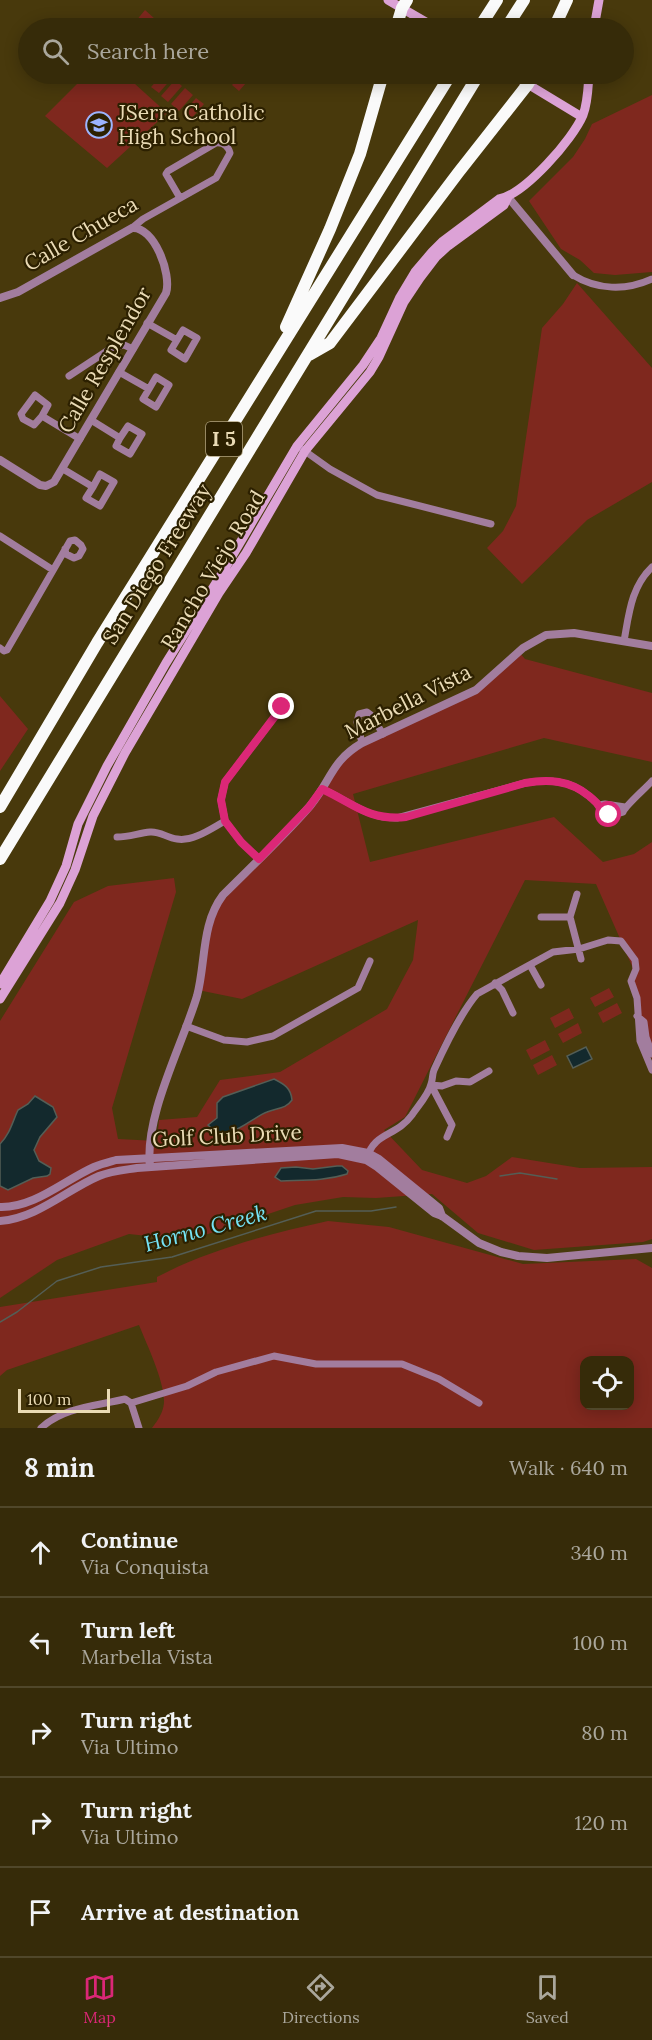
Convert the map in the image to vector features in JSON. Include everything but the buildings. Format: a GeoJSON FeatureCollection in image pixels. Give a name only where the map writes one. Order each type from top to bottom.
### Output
{"type":"FeatureCollection","features":[{"type":"Feature","properties":{"kind":"highway"},"geometry":{"type":"LineString","coordinates":[[485,18],[496,0]]}},
{"type":"Feature","properties":{"kind":"highway"},"geometry":{"type":"LineString","coordinates":[[512,18],[524,0]]}},
{"type":"Feature","properties":{"kind":"highway"},"geometry":{"type":"LineString","coordinates":[[559,18],[567,0]]}},
{"type":"Feature","properties":{"kind":"highway"},"geometry":{"type":"LineString","coordinates":[[266,370],[330,229],[360,154],[380,84]]}},
{"type":"Feature","properties":{"kind":"highway","name":"San Diego Freeway"},"geometry":{"type":"LineString","coordinates":[[0,807],[97,643],[445,84]]}},
{"type":"Feature","properties":{"kind":"highway","name":"San Diego Freeway"},"geometry":{"type":"LineString","coordinates":[[0,859],[472,84]]}},
{"type":"Feature","properties":{"kind":"highway"},"geometry":{"type":"LineString","coordinates":[[308,355],[330,343],[527,84]]}},
{"type":"Feature","properties":{"kind":"main road"},"geometry":{"type":"LineString","coordinates":[[388,0],[404,4],[423,18]]}},
{"type":"Feature","properties":{"kind":"main road"},"geometry":{"type":"LineString","coordinates":[[595,18],[598,0]]}},
{"type":"Feature","properties":{"kind":"main road"},"geometry":{"type":"LineString","coordinates":[[538,84],[582,117]]}},
{"type":"Feature","properties":{"kind":"main road","name":"Rancho Viejo Road"},"geometry":{"type":"LineString","coordinates":[[0,984],[50,901],[66,866],[78,824],[107,766],[166,663],[301,448],[359,386],[404,302],[436,257],[504,205],[508,197],[525,186],[566,143],[582,117],[586,106],[588,84]]}},
{"type":"Feature","properties":{"kind":"main road","name":"Rancho Viejo Road"},"geometry":{"type":"LineString","coordinates":[[0,999],[60,903],[75,870],[93,816],[125,753],[246,553],[301,448]]}},
{"type":"Feature","properties":{"kind":"street","name":"Calle Chueca"},"geometry":{"type":"LineString","coordinates":[[0,298],[18,292],[216,178],[230,153],[226,145],[221,142],[216,143],[168,171],[166,174],[180,198]]}},
{"type":"Feature","properties":{"kind":"street"},"geometry":{"type":"LineString","coordinates":[[508,197],[573,275],[585,282],[609,287],[634,285],[652,279]]}},
{"type":"Feature","properties":{"kind":"street","name":"Calle Resplendor"},"geometry":{"type":"LineString","coordinates":[[0,460],[40,485],[51,485],[63,469],[166,293],[168,275],[148,234],[144,230],[132,228]]}},
{"type":"Feature","properties":{"kind":"street"},"geometry":{"type":"LineString","coordinates":[[147,323],[177,340]]}},
{"type":"Feature","properties":{"kind":"street"},"geometry":{"type":"LineString","coordinates":[[183,330],[197,338],[185,359],[171,351],[177,340],[183,330]]}},
{"type":"Feature","properties":{"kind":"street"},"geometry":{"type":"LineString","coordinates":[[69,376],[113,347],[124,345],[133,349]]}},
{"type":"Feature","properties":{"kind":"street"},"geometry":{"type":"LineString","coordinates":[[119,372],[149,389]]}},
{"type":"Feature","properties":{"kind":"street"},"geometry":{"type":"LineString","coordinates":[[156,377],[169,385],[156,407],[143,399],[149,389],[156,377]]}},
{"type":"Feature","properties":{"kind":"street"},"geometry":{"type":"LineString","coordinates":[[37,395],[47,402],[48,407],[42,416],[34,425],[23,419],[21,414],[37,395]]}},
{"type":"Feature","properties":{"kind":"street"},"geometry":{"type":"LineString","coordinates":[[42,416],[80,440]]}},
{"type":"Feature","properties":{"kind":"street"},"geometry":{"type":"LineString","coordinates":[[91,420],[120,438]]}},
{"type":"Feature","properties":{"kind":"street"},"geometry":{"type":"LineString","coordinates":[[301,448],[330,469],[377,495],[491,524]]}},
{"type":"Feature","properties":{"kind":"street"},"geometry":{"type":"LineString","coordinates":[[63,469],[93,487]]}},
{"type":"Feature","properties":{"kind":"street"},"geometry":{"type":"LineString","coordinates":[[100,474],[114,482],[100,506],[86,498],[93,487],[100,474]]}},
{"type":"Feature","properties":{"kind":"street"},"geometry":{"type":"LineString","coordinates":[[0,536],[53,570]]}},
{"type":"Feature","properties":{"kind":"street"},"geometry":{"type":"LineString","coordinates":[[2,650],[7,650],[65,549]]}},
{"type":"Feature","properties":{"kind":"street"},"geometry":{"type":"LineString","coordinates":[[624,641],[635,591],[652,567]]}},
{"type":"Feature","properties":{"kind":"street","name":"Marbella Vista"},"geometry":{"type":"LineString","coordinates":[[150,1163],[153,1125],[198,990],[208,928],[213,912],[223,895],[309,807],[338,761],[362,743],[476,690],[523,648],[542,637],[567,632],[652,646]]}},
{"type":"Feature","properties":{"kind":"street"},"geometry":{"type":"LineString","coordinates":[[259,859],[241,842],[225,821],[221,800],[225,782],[282,707]]}},
{"type":"Feature","properties":{"kind":"street"},"geometry":{"type":"LineString","coordinates":[[362,743],[357,722],[359,714],[367,712],[371,715],[383,734]]}},
{"type":"Feature","properties":{"kind":"street"},"geometry":{"type":"LineString","coordinates":[[322,789],[366,813],[390,818],[406,817],[539,780],[570,784],[586,793],[599,805],[625,807],[637,798],[652,781]]}},
{"type":"Feature","properties":{"kind":"street"},"geometry":{"type":"LineString","coordinates":[[117,837],[151,832],[164,833],[173,839],[181,840],[193,837],[225,821]]}},
{"type":"Feature","properties":{"kind":"street"},"geometry":{"type":"LineString","coordinates":[[577,894],[570,916],[581,959]]}},
{"type":"Feature","properties":{"kind":"street"},"geometry":{"type":"LineString","coordinates":[[541,917],[570,916]]}},
{"type":"Feature","properties":{"kind":"street"},"geometry":{"type":"LineString","coordinates":[[367,1157],[374,1142],[397,1131],[405,1124],[431,1085],[433,1074],[470,1002],[480,991],[553,952],[579,949],[608,940],[621,941],[635,960],[636,969],[632,981],[637,998],[640,1041],[652,1070]]}},
{"type":"Feature","properties":{"kind":"street"},"geometry":{"type":"LineString","coordinates":[[186,1026],[224,1040],[248,1042],[273,1036],[358,988],[370,961]]}},
{"type":"Feature","properties":{"kind":"street"},"geometry":{"type":"LineString","coordinates":[[530,965],[541,985]]}},
{"type":"Feature","properties":{"kind":"street"},"geometry":{"type":"LineString","coordinates":[[495,983],[502,990],[513,1013]]}},
{"type":"Feature","properties":{"kind":"street"},"geometry":{"type":"LineString","coordinates":[[637,1016],[644,1022],[652,1054]]}},
{"type":"Feature","properties":{"kind":"street"},"geometry":{"type":"LineString","coordinates":[[431,1085],[442,1086],[456,1081],[470,1082],[489,1071]]}},
{"type":"Feature","properties":{"kind":"street"},"geometry":{"type":"LineString","coordinates":[[431,1085],[452,1125],[447,1137]]}},
{"type":"Feature","properties":{"kind":"street","name":"Golf Club Drive"},"geometry":{"type":"LineString","coordinates":[[0,1207],[16,1207],[96,1166],[116,1160],[150,1163],[338,1154],[367,1157],[434,1214],[442,1216],[479,1243],[518,1256],[547,1258],[652,1248]]}},
{"type":"Feature","properties":{"kind":"street","name":"Golf Club Drive"},"geometry":{"type":"LineString","coordinates":[[0,1221],[19,1218],[38,1210],[97,1177],[150,1163]]}},
{"type":"Feature","properties":{"kind":"street"},"geometry":{"type":"LineString","coordinates":[[132,1403],[176,1390],[216,1372],[274,1356],[316,1364],[402,1364],[439,1379],[479,1403]]}},
{"type":"Feature","properties":{"kind":"street"},"geometry":{"type":"LineString","coordinates":[[41,1428],[50,1419],[75,1409],[125,1399],[132,1403],[139,1428]]}},
{"type":"Feature","properties":{"kind":"shaded area"},"geometry":{"type":"Polygon","coordinates":[[[145,10],[154,18],[138,18],[145,10]]]}},
{"type":"Feature","properties":{"kind":"shaded area"},"geometry":{"type":"Polygon","coordinates":[[[77,84],[135,84],[167,113],[107,168],[45,116],[77,84]]]}},
{"type":"Feature","properties":{"kind":"shaded area"},"geometry":{"type":"Polygon","coordinates":[[[154,84],[167,84],[159,93],[151,87],[154,84]]]}},
{"type":"Feature","properties":{"kind":"shaded area"},"geometry":{"type":"Polygon","coordinates":[[[172,84],[182,86],[168,102],[161,96],[172,84]]]}},
{"type":"Feature","properties":{"kind":"shaded area"},"geometry":{"type":"Polygon","coordinates":[[[233,84],[245,84],[239,91],[233,84]]]}},
{"type":"Feature","properties":{"kind":"shaded area"},"geometry":{"type":"Polygon","coordinates":[[[185,88],[193,95],[179,111],[171,104],[185,88]]]}},
{"type":"Feature","properties":{"kind":"shaded area"},"geometry":{"type":"Polygon","coordinates":[[[652,95],[652,272],[615,275],[594,273],[580,260],[561,249],[529,201],[573,157],[592,124],[652,95]]]}},
{"type":"Feature","properties":{"kind":"shaded area"},"geometry":{"type":"Polygon","coordinates":[[[196,98],[204,104],[190,120],[182,114],[196,98]]]}},
{"type":"Feature","properties":{"kind":"shaded area"},"geometry":{"type":"Polygon","coordinates":[[[577,283],[652,368],[652,482],[587,520],[522,584],[487,548],[503,531],[516,506],[542,328],[563,304],[577,283]]]}},
{"type":"Feature","properties":{"kind":"shaded area"},"geometry":{"type":"Polygon","coordinates":[[[519,652],[525,659],[652,693],[652,762],[544,738],[353,794],[370,862],[554,817],[603,862],[634,854],[652,842],[652,1059],[644,1043],[632,966],[596,884],[525,880],[405,1117],[384,1130],[422,1170],[467,1183],[486,1176],[512,1157],[580,1168],[652,1167],[652,1239],[643,1242],[534,1250],[478,1233],[432,1194],[376,1198],[343,1197],[295,1205],[208,1234],[175,1239],[129,1234],[57,1260],[0,1298],[0,1021],[74,902],[108,886],[174,878],[176,892],[112,1108],[118,1139],[157,1141],[159,1120],[197,1117],[220,1080],[280,1072],[387,1009],[413,960],[418,920],[242,999],[198,990],[213,912],[309,807],[343,756],[476,690],[519,652]]]}},
{"type":"Feature","properties":{"kind":"shaded area"},"geometry":{"type":"Polygon","coordinates":[[[0,696],[28,729],[0,771],[0,696]]]}},
{"type":"Feature","properties":{"kind":"shaded area"},"geometry":{"type":"Polygon","coordinates":[[[609,988],[614,997],[595,1007],[590,998],[609,988]]]}},
{"type":"Feature","properties":{"kind":"shaded area"},"geometry":{"type":"Polygon","coordinates":[[[617,1003],[622,1013],[603,1023],[598,1013],[617,1003]]]}},
{"type":"Feature","properties":{"kind":"shaded area"},"geometry":{"type":"Polygon","coordinates":[[[569,1008],[574,1018],[555,1028],[550,1018],[569,1008]]]}},
{"type":"Feature","properties":{"kind":"shaded area"},"geometry":{"type":"Polygon","coordinates":[[[578,1023],[582,1033],[563,1043],[558,1034],[578,1023]]]}},
{"type":"Feature","properties":{"kind":"shaded area"},"geometry":{"type":"Polygon","coordinates":[[[545,1040],[550,1050],[531,1060],[526,1050],[545,1040]]]}},
{"type":"Feature","properties":{"kind":"shaded area"},"geometry":{"type":"Polygon","coordinates":[[[552,1055],[557,1065],[538,1075],[533,1065],[552,1055]]]}},
{"type":"Feature","properties":{"kind":"shaded area"},"geometry":{"type":"Polygon","coordinates":[[[328,1221],[389,1227],[523,1264],[636,1259],[652,1268],[652,1428],[152,1428],[163,1410],[164,1394],[139,1325],[7,1370],[0,1376],[0,1307],[157,1282],[157,1277],[198,1258],[262,1237],[328,1221]]]}},
{"type":"Feature","properties":{"kind":"water"},"geometry":{"type":"Polygon","coordinates":[[[586,1047],[592,1059],[573,1068],[567,1056],[586,1047]]]}},
{"type":"Feature","properties":{"kind":"water"},"geometry":{"type":"Polygon","coordinates":[[[274,1079],[289,1089],[292,1100],[287,1105],[260,1115],[231,1132],[215,1131],[208,1125],[217,1118],[217,1103],[223,1097],[274,1079]]]}},
{"type":"Feature","properties":{"kind":"water"},"geometry":{"type":"Polygon","coordinates":[[[35,1096],[53,1107],[57,1117],[40,1137],[34,1150],[39,1161],[51,1168],[50,1174],[33,1178],[8,1190],[0,1186],[0,1144],[9,1132],[18,1110],[35,1096]]]}},
{"type":"Feature","properties":{"kind":"water"},"geometry":{"type":"Polygon","coordinates":[[[342,1166],[348,1171],[347,1174],[306,1180],[281,1181],[275,1177],[281,1168],[313,1169],[342,1166]]]}},
{"type":"Feature","properties":{"kind":"waterway","name":"Horno Creek"},"geometry":{"type":"LineString","coordinates":[[500,1176],[520,1173],[557,1179]]}},
{"type":"Feature","properties":{"kind":"waterway","name":"Horno Creek"},"geometry":{"type":"LineString","coordinates":[[0,1322],[17,1312],[57,1281],[101,1267],[172,1257],[316,1211],[371,1211],[396,1207]]}},
{"type":"Feature","properties":{"kind":"place","name":"JSerra Catholic High School"},"geometry":{"type":"Point","coordinates":[99,125]}},
{"type":"Feature","properties":{"kind":"route"},"geometry":{"type":"LineString","coordinates":[[282,707],[225,782],[221,800],[225,821],[241,842],[259,859],[309,807],[322,789],[366,813],[390,818],[406,817],[525,783],[539,780],[553,781],[570,784],[586,793],[599,805],[601,811],[609,815]]}}]}
